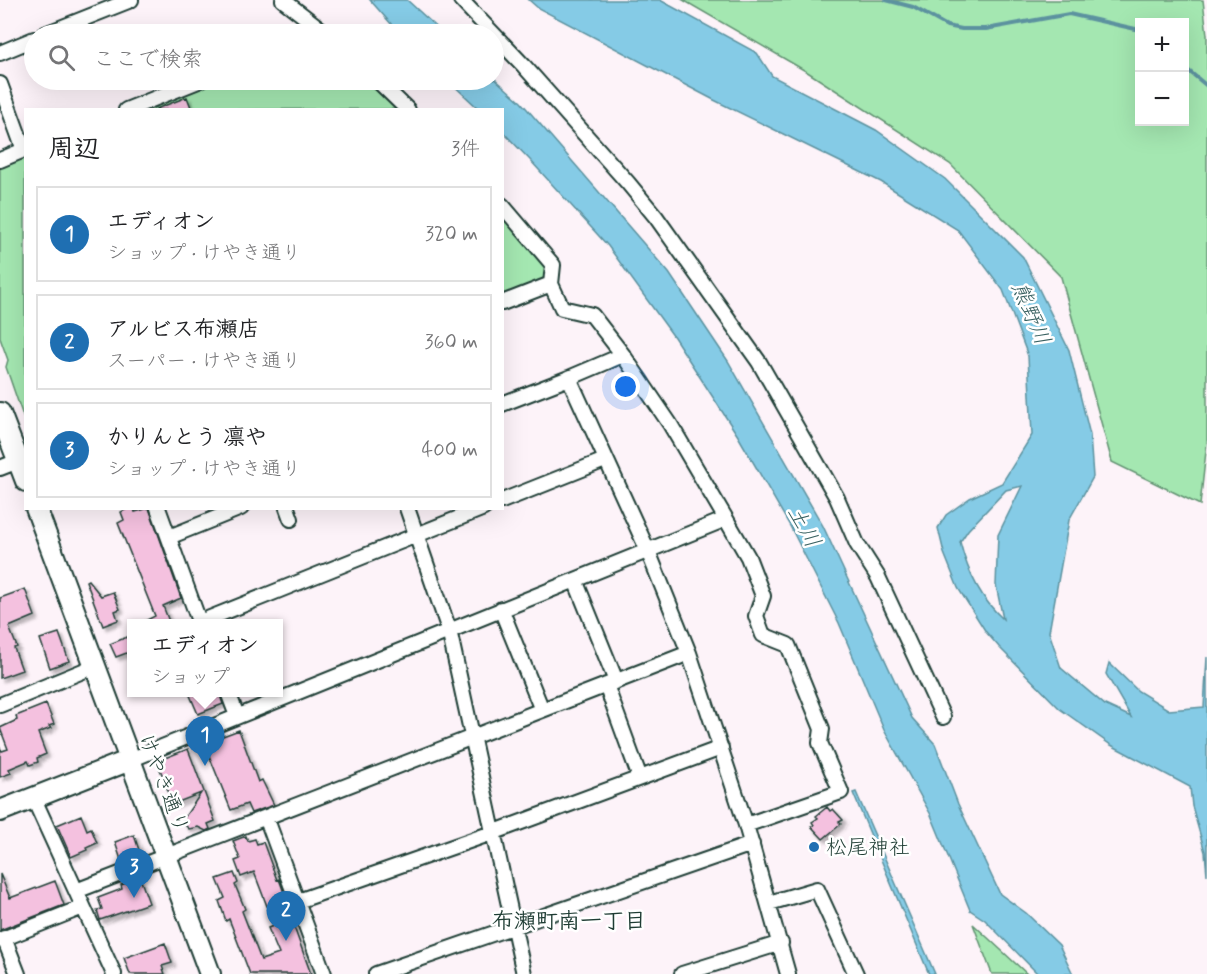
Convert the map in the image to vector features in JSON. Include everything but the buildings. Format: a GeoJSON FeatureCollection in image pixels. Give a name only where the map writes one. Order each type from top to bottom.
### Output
{"type":"FeatureCollection","features":[{"type":"Feature","properties":{"kind":"street"},"geometry":{"type":"LineString","coordinates":[[70,24],[131,0]]}},
{"type":"Feature","properties":{"kind":"street"},"geometry":{"type":"LineString","coordinates":[[283,0],[311,24]]}},
{"type":"Feature","properties":{"kind":"street"},"geometry":{"type":"LineString","coordinates":[[461,0],[485,24]]}},
{"type":"Feature","properties":{"kind":"street"},"geometry":{"type":"LineString","coordinates":[[0,52],[24,43]]}},
{"type":"Feature","properties":{"kind":"street"},"geometry":{"type":"LineString","coordinates":[[504,43],[628,183],[663,226],[759,362],[837,498],[857,544],[878,578],[943,717]]}},
{"type":"Feature","properties":{"kind":"street"},"geometry":{"type":"LineString","coordinates":[[0,84],[24,147]]}},
{"type":"Feature","properties":{"kind":"street"},"geometry":{"type":"LineString","coordinates":[[131,108],[176,90]]}},
{"type":"Feature","properties":{"kind":"street"},"geometry":{"type":"LineString","coordinates":[[384,90],[406,108]]}},
{"type":"Feature","properties":{"kind":"street"},"geometry":{"type":"LineString","coordinates":[[0,160],[24,150]]}},
{"type":"Feature","properties":{"kind":"street"},"geometry":{"type":"LineString","coordinates":[[504,207],[553,266],[551,284],[562,308],[592,315],[623,355],[670,424],[748,557],[763,596],[756,616],[763,635],[788,645],[822,729],[820,743],[841,792],[746,825]]}},
{"type":"Feature","properties":{"kind":"street"},"geometry":{"type":"LineString","coordinates":[[504,302],[551,284]]}},
{"type":"Feature","properties":{"kind":"street"},"geometry":{"type":"LineString","coordinates":[[504,403],[623,355]]}},
{"type":"Feature","properties":{"kind":"street"},"geometry":{"type":"LineString","coordinates":[[568,378],[648,551],[689,653],[752,844],[788,974]]}},
{"type":"Feature","properties":{"kind":"street"},"geometry":{"type":"LineString","coordinates":[[0,413],[9,464],[24,479]]}},
{"type":"Feature","properties":{"kind":"street"},"geometry":{"type":"LineString","coordinates":[[504,500],[605,460]]}},
{"type":"Feature","properties":{"kind":"street","name":"けやき通り"},"geometry":{"type":"LineString","coordinates":[[37,510],[210,974]]}},
{"type":"Feature","properties":{"kind":"street"},"geometry":{"type":"LineString","coordinates":[[159,510],[199,619]]}},
{"type":"Feature","properties":{"kind":"street"},"geometry":{"type":"LineString","coordinates":[[203,510],[207,522]]}},
{"type":"Feature","properties":{"kind":"street"},"geometry":{"type":"LineString","coordinates":[[169,537],[236,510]]}},
{"type":"Feature","properties":{"kind":"street"},"geometry":{"type":"LineString","coordinates":[[408,510],[448,630],[524,974]]}},
{"type":"Feature","properties":{"kind":"street"},"geometry":{"type":"LineString","coordinates":[[210,619],[479,510]]}},
{"type":"Feature","properties":{"kind":"street"},"geometry":{"type":"LineString","coordinates":[[0,811],[726,519]]}},
{"type":"Feature","properties":{"kind":"street"},"geometry":{"type":"LineString","coordinates":[[575,580],[611,683],[640,778]]}},
{"type":"Feature","properties":{"kind":"street"},"geometry":{"type":"LineString","coordinates":[[501,609],[542,710]]}},
{"type":"Feature","properties":{"kind":"street"},"geometry":{"type":"LineString","coordinates":[[76,891],[689,653]]}},
{"type":"Feature","properties":{"kind":"street"},"geometry":{"type":"LineString","coordinates":[[0,705],[95,666]]}},
{"type":"Feature","properties":{"kind":"street"},"geometry":{"type":"LineString","coordinates":[[230,697],[237,716]]}},
{"type":"Feature","properties":{"kind":"street"},"geometry":{"type":"LineString","coordinates":[[298,901],[492,833],[721,748]]}},
{"type":"Feature","properties":{"kind":"street"},"geometry":{"type":"LineString","coordinates":[[33,797],[114,974]]}},
{"type":"Feature","properties":{"kind":"street"},"geometry":{"type":"LineString","coordinates":[[266,818],[324,974]]}},
{"type":"Feature","properties":{"kind":"street"},"geometry":{"type":"LineString","coordinates":[[376,974],[752,844]]}},
{"type":"Feature","properties":{"kind":"street"},"geometry":{"type":"LineString","coordinates":[[769,903],[817,889],[856,974]]}},
{"type":"Feature","properties":{"kind":"street"},"geometry":{"type":"LineString","coordinates":[[18,974],[2,939],[83,907]]}},
{"type":"Feature","properties":{"kind":"street"},"geometry":{"type":"LineString","coordinates":[[682,974],[781,943]]}},
{"type":"Feature","properties":{"kind":"green space"},"geometry":{"type":"Polygon","coordinates":[[[683,0],[1203,0],[1207,35],[1207,442],[1200,505],[1112,462],[1061,277],[950,164],[809,73],[683,0]]]}},
{"type":"Feature","properties":{"kind":"green space"},"geometry":{"type":"Polygon","coordinates":[[[192,90],[378,90],[398,108],[147,108],[192,90]]]}},
{"type":"Feature","properties":{"kind":"green space"},"geometry":{"type":"Polygon","coordinates":[[[24,156],[24,419],[6,367],[8,360],[0,338],[0,166],[24,156]]]}},
{"type":"Feature","properties":{"kind":"green space"},"geometry":{"type":"Polygon","coordinates":[[[504,214],[549,267],[544,282],[504,297],[504,214]]]}},
{"type":"Feature","properties":{"kind":"green space"},"geometry":{"type":"Polygon","coordinates":[[[973,924],[1027,974],[992,974],[973,924]]]}},
{"type":"Feature","properties":{"kind":"water"},"geometry":{"type":"Polygon","coordinates":[[[370,0],[407,0],[433,24],[391,24],[370,0]]]}},
{"type":"Feature","properties":{"kind":"water","name":"熊野川"},"geometry":{"type":"Polygon","coordinates":[[[529,0],[660,0],[757,53],[772,76],[876,130],[945,179],[1023,257],[1069,350],[1090,435],[1093,477],[1069,520],[1049,632],[1061,668],[1105,705],[1131,717],[1106,674],[1109,663],[1138,691],[1169,710],[1204,707],[1207,657],[1207,875],[1205,852],[1192,806],[1190,787],[1111,745],[1060,709],[986,632],[958,588],[944,553],[938,528],[946,515],[970,498],[1002,483],[1032,435],[1028,356],[1003,290],[958,230],[881,182],[714,100],[538,8],[529,0]],[[1022,486],[1006,490],[968,530],[960,542],[976,584],[1003,619],[996,585],[998,535],[1022,486]]]}},
{"type":"Feature","properties":{"kind":"water","name":"土川"},"geometry":{"type":"Polygon","coordinates":[[[504,87],[521,102],[669,273],[728,361],[823,526],[912,718],[935,744],[958,804],[1000,894],[1026,913],[1059,945],[1073,974],[1038,974],[985,920],[970,910],[931,815],[884,730],[839,623],[790,526],[738,436],[674,337],[608,246],[504,133],[504,108],[478,108],[459,90],[504,90],[504,87]]]}},
{"type":"Feature","properties":{"kind":"water"},"geometry":{"type":"Polygon","coordinates":[[[856,792],[935,974],[929,974],[853,793],[856,792]]]}},
{"type":"Feature","properties":{"kind":"waterway"},"geometry":{"type":"LineString","coordinates":[[886,0],[913,7],[947,26],[962,29],[986,29],[1069,14],[1135,29]]}},
{"type":"Feature","properties":{"kind":"waterway"},"geometry":{"type":"LineString","coordinates":[[1189,71],[1207,86]]}},
{"type":"Feature","properties":{"kind":"place","name":"エディオン"},"geometry":{"type":"Point","coordinates":[205,766]}},
{"type":"Feature","properties":{"kind":"place","name":"松尾神社"},"geometry":{"type":"Point","coordinates":[814,847]}},
{"type":"Feature","properties":{"kind":"place","name":"かりんとう 凛や"},"geometry":{"type":"Point","coordinates":[134,898]}},
{"type":"Feature","properties":{"kind":"place","name":"アルビス布瀬店"},"geometry":{"type":"Point","coordinates":[286,941]}},
{"type":"Feature","properties":{"kind":"district","name":"布瀬町南一丁目"},"geometry":{"type":"Point","coordinates":[569,920]}}]}
